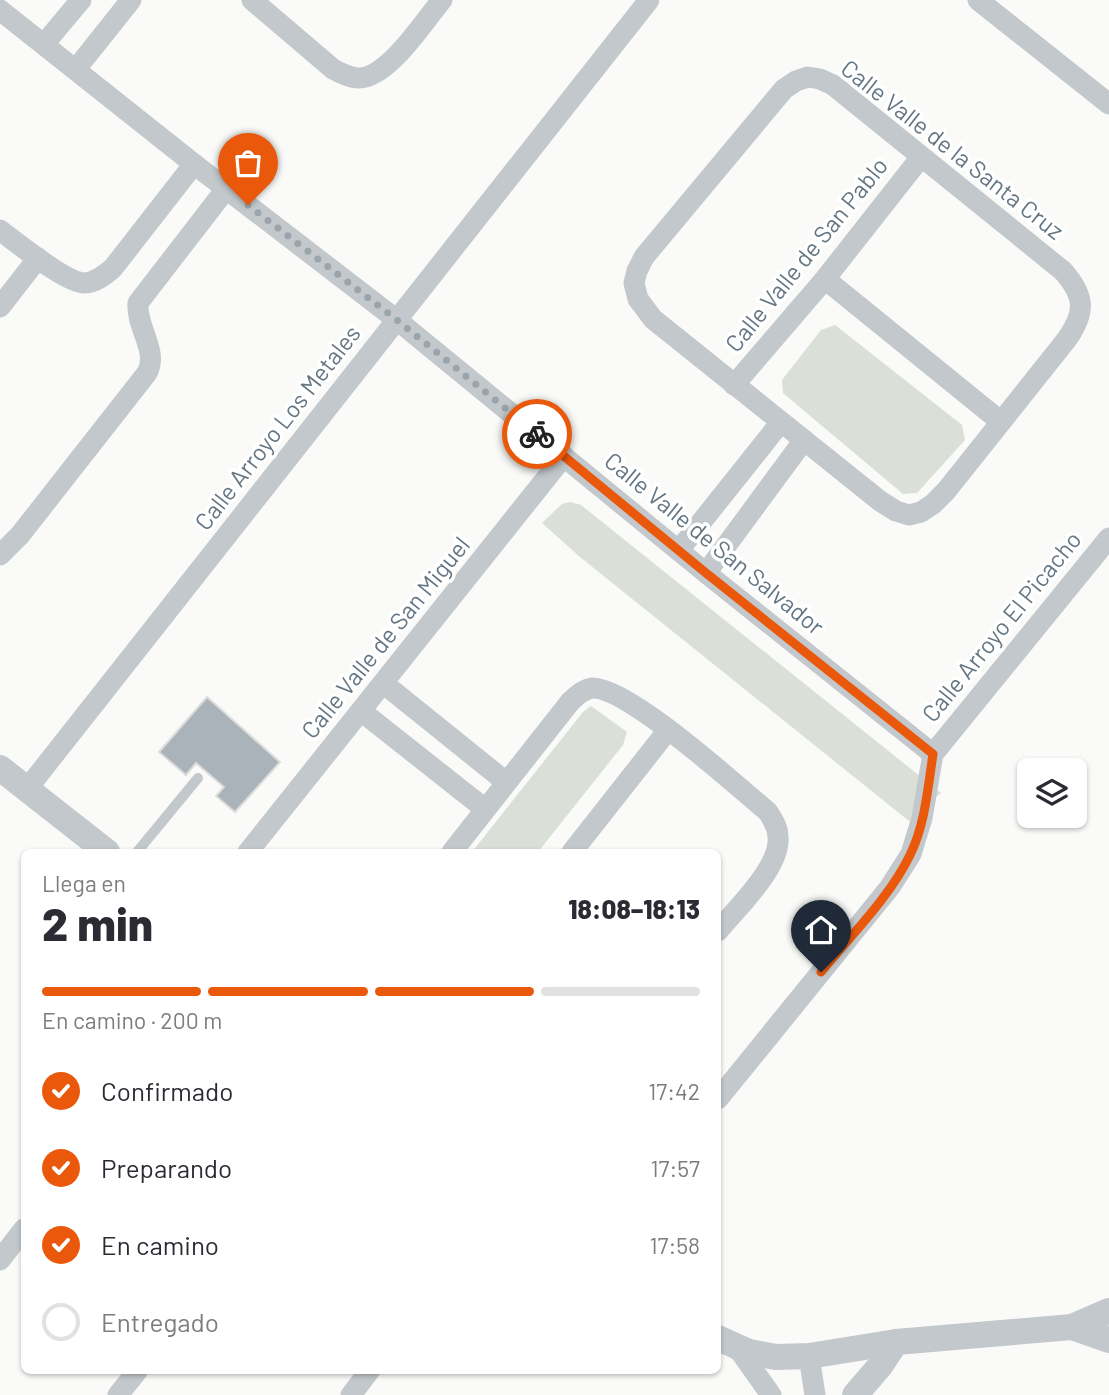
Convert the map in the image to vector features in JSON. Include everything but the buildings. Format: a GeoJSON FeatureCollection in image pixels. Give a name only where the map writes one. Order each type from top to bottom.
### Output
{"type":"FeatureCollection","features":[{"type":"Feature","properties":{"kind":"street"},"geometry":{"type":"LineString","coordinates":[[44,44],[81,0]]}},
{"type":"Feature","properties":{"kind":"street"},"geometry":{"type":"LineString","coordinates":[[75,69],[131,0]]}},
{"type":"Feature","properties":{"kind":"street"},"geometry":{"type":"LineString","coordinates":[[252,0],[333,69],[345,76],[360,78],[388,64],[442,0]]}},
{"type":"Feature","properties":{"kind":"street","name":"Calle Arroyo Los Metales"},"geometry":{"type":"LineString","coordinates":[[27,789],[649,0]]}},
{"type":"Feature","properties":{"kind":"street"},"geometry":{"type":"LineString","coordinates":[[978,0],[1109,104]]}},
{"type":"Feature","properties":{"kind":"street","name":"Calle Valle de San Salvador"},"geometry":{"type":"LineString","coordinates":[[0,10],[397,320],[706,573],[933,754]]}},
{"type":"Feature","properties":{"kind":"street","name":"Calle Valle de la Santa Cruz"},"geometry":{"type":"LineString","coordinates":[[808,77],[833,85],[921,157],[1063,271],[1078,292],[1082,307],[1075,327],[946,491],[921,512],[909,515],[880,501],[653,318],[638,299],[634,284],[637,271],[656,242],[784,89],[796,81],[808,77]]}},
{"type":"Feature","properties":{"kind":"street","name":"Calle Valle de San Pablo"},"geometry":{"type":"LineString","coordinates":[[734,385],[825,279],[921,157]]}},
{"type":"Feature","properties":{"kind":"street"},"geometry":{"type":"LineString","coordinates":[[0,230],[38,258],[80,282],[88,283],[101,278],[126,254],[194,164]]}},
{"type":"Feature","properties":{"kind":"street"},"geometry":{"type":"LineString","coordinates":[[0,555],[20,535],[147,373],[152,359],[139,321],[138,303],[226,189]]}},
{"type":"Feature","properties":{"kind":"street"},"geometry":{"type":"LineString","coordinates":[[0,307],[38,258]]}},
{"type":"Feature","properties":{"kind":"street"},"geometry":{"type":"LineString","coordinates":[[825,279],[1000,421]]}},
{"type":"Feature","properties":{"kind":"street"},"geometry":{"type":"LineString","coordinates":[[679,550],[781,422]]}},
{"type":"Feature","properties":{"kind":"street"},"geometry":{"type":"LineString","coordinates":[[706,573],[804,440]]}},
{"type":"Feature","properties":{"kind":"street","name":"Calle Valle de San Miguel"},"geometry":{"type":"LineString","coordinates":[[250,849],[564,456]]}},
{"type":"Feature","properties":{"kind":"street","name":"Calle Arroyo El Picacho"},"geometry":{"type":"LineString","coordinates":[[721,1095],[890,887],[911,854],[922,818],[933,754],[1109,538]]}},
{"type":"Feature","properties":{"kind":"street"},"geometry":{"type":"LineString","coordinates":[[383,684],[506,782]]}},
{"type":"Feature","properties":{"kind":"street"},"geometry":{"type":"LineString","coordinates":[[454,849],[579,693],[592,688],[618,695],[668,730],[768,812],[775,824],[779,838],[773,862],[721,927]]}},
{"type":"Feature","properties":{"kind":"street"},"geometry":{"type":"LineString","coordinates":[[360,711],[485,809]]}},
{"type":"Feature","properties":{"kind":"street"},"geometry":{"type":"LineString","coordinates":[[574,849],[668,730]]}},
{"type":"Feature","properties":{"kind":"street"},"geometry":{"type":"LineString","coordinates":[[0,768],[103,849]]}},
{"type":"Feature","properties":{"kind":"street"},"geometry":{"type":"LineString","coordinates":[[0,1260],[21,1233]]}},
{"type":"Feature","properties":{"kind":"street"},"geometry":{"type":"LineString","coordinates":[[727,1343],[749,1352],[776,1357],[809,1356],[896,1342],[1072,1327],[1109,1311]]}},
{"type":"Feature","properties":{"kind":"street"},"geometry":{"type":"LineString","coordinates":[[1072,1327],[1109,1340]]}},
{"type":"Feature","properties":{"kind":"street"},"geometry":{"type":"LineString","coordinates":[[855,1395],[896,1342]]}},
{"type":"Feature","properties":{"kind":"street"},"geometry":{"type":"LineString","coordinates":[[727,1343],[771,1395]]}},
{"type":"Feature","properties":{"kind":"street"},"geometry":{"type":"LineString","coordinates":[[809,1356],[815,1395]]}},
{"type":"Feature","properties":{"kind":"street"},"geometry":{"type":"LineString","coordinates":[[118,1395],[135,1374]]}},
{"type":"Feature","properties":{"kind":"street"},"geometry":{"type":"LineString","coordinates":[[351,1395],[367,1374]]}},
{"type":"Feature","properties":{"kind":"lane"},"geometry":{"type":"LineString","coordinates":[[139,849],[198,778]]}},
{"type":"Feature","properties":{"kind":"shaded area"},"geometry":{"type":"Polygon","coordinates":[[[835,325],[962,425],[965,440],[917,493],[903,494],[783,393],[782,380],[821,330],[835,325]]]}},
{"type":"Feature","properties":{"kind":"shaded area"},"geometry":{"type":"Polygon","coordinates":[[[570,502],[581,505],[941,793],[909,821],[580,557],[542,523],[562,504],[570,502]]]}},
{"type":"Feature","properties":{"kind":"shaded area"},"geometry":{"type":"Polygon","coordinates":[[[591,706],[627,732],[623,745],[540,849],[474,849],[583,712],[591,706]]]}},
{"type":"Feature","properties":{"kind":"way so far"},"geometry":{"type":"LineString","coordinates":[[248,205],[397,320],[537,434]]}},
{"type":"Feature","properties":{"kind":"route"},"geometry":{"type":"LineString","coordinates":[[537,434],[933,754],[922,818],[911,854],[890,887],[821,972]]}}]}
